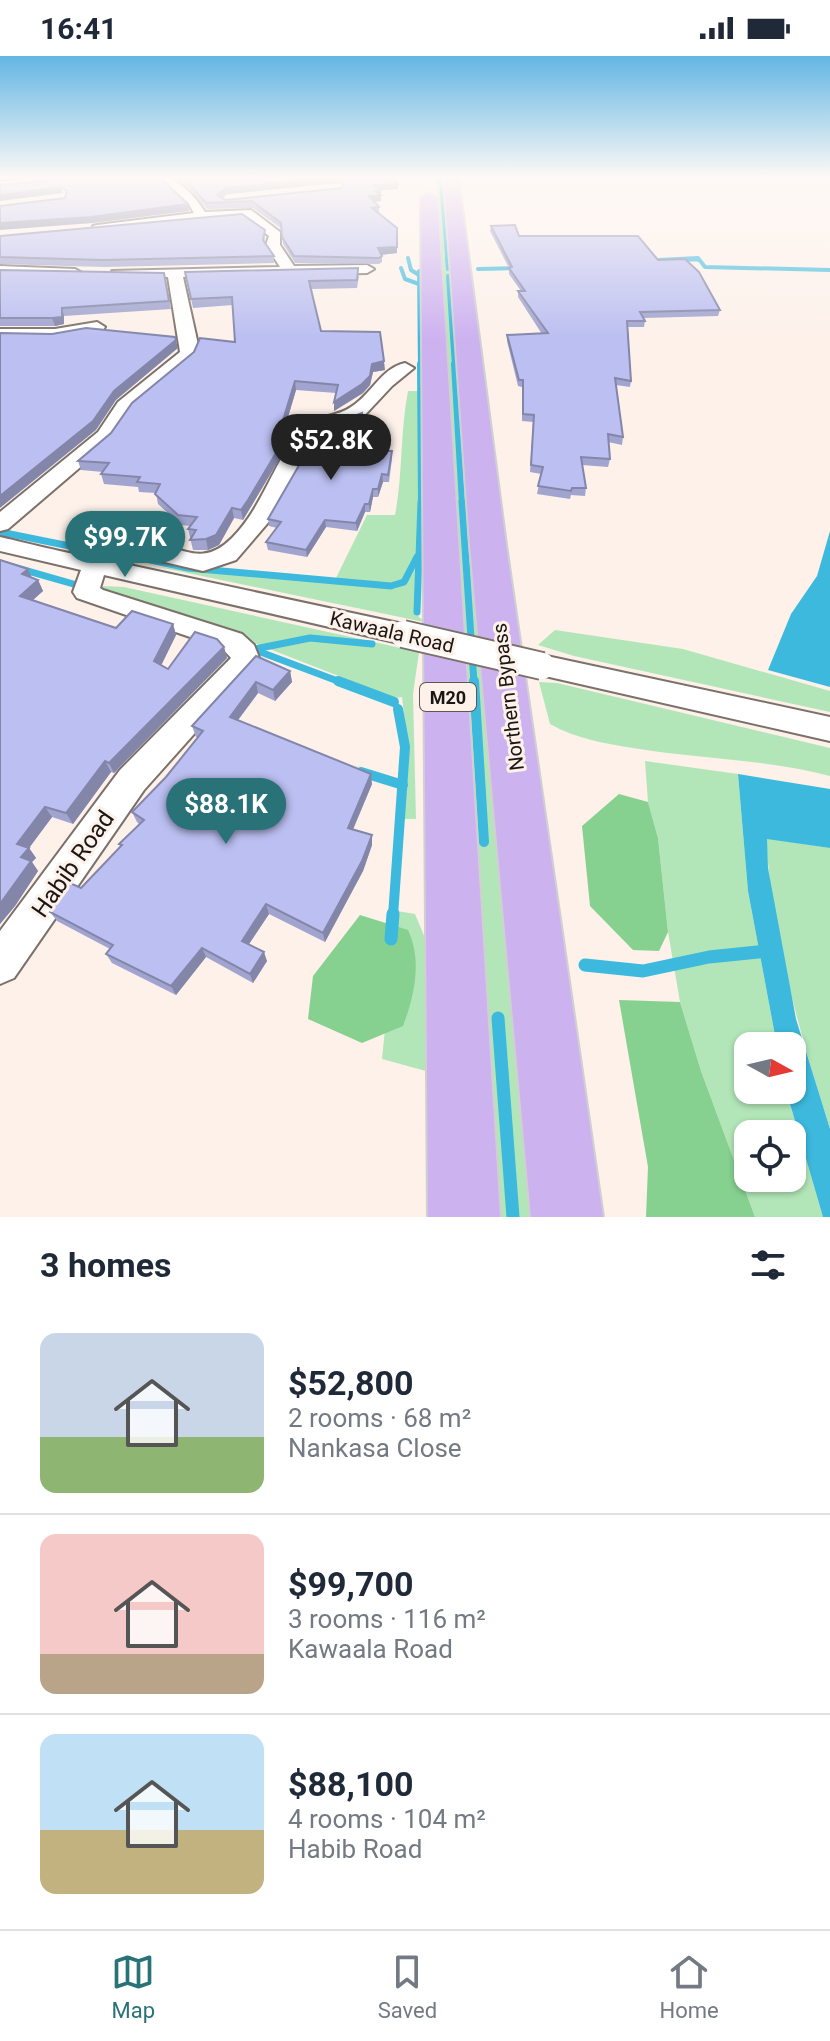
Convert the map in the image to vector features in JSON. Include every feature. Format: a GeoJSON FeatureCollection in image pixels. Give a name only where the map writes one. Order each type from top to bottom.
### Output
{"type":"FeatureCollection","features":[{"type":"Feature","properties":{"kind":"highway","name":"M20"},"geometry":{"type":"LineString","coordinates":[[430,231],[464,1217]]}},
{"type":"Feature","properties":{"kind":"highway","name":"Northern Bypass"},"geometry":{"type":"LineString","coordinates":[[456,231],[488,545],[567,1217]]}},
{"type":"Feature","properties":{"kind":"street"},"geometry":{"type":"LineString","coordinates":[[272,231],[276,235],[273,245],[289,270]]}},
{"type":"Feature","properties":{"kind":"street"},"geometry":{"type":"LineString","coordinates":[[105,274],[367,269]]}},
{"type":"Feature","properties":{"kind":"street"},"geometry":{"type":"LineString","coordinates":[[0,270],[88,274]]}},
{"type":"Feature","properties":{"kind":"street"},"geometry":{"type":"LineString","coordinates":[[0,524],[105,436],[125,406],[188,354],[190,349],[184,316],[174,284],[176,272]]}},
{"type":"Feature","properties":{"kind":"street"},"geometry":{"type":"LineString","coordinates":[[0,334],[55,334],[97,327]]}},
{"type":"Feature","properties":{"kind":"street"},"geometry":{"type":"LineString","coordinates":[[97,566],[128,549],[158,551],[203,563],[216,561],[238,547],[271,500],[298,448],[312,429],[356,412],[376,396],[383,384],[405,368]]}},
{"type":"Feature","properties":{"kind":"street","name":"Kawaala Road"},"geometry":{"type":"LineString","coordinates":[[0,544],[830,729]]}},
{"type":"Feature","properties":{"kind":"street","name":"Habib Road"},"geometry":{"type":"LineString","coordinates":[[0,964],[132,780],[246,660],[244,652],[232,641],[86,592],[88,579],[97,566]]}},
{"type":"Feature","properties":{"kind":"green space"},"geometry":{"type":"Polygon","coordinates":[[[439,231],[450,231],[541,1217],[491,1217],[439,231]]]}},
{"type":"Feature","properties":{"kind":"green space"},"geometry":{"type":"Polygon","coordinates":[[[408,391],[418,391],[420,546],[412,568],[403,580],[389,584],[336,578],[367,515],[395,515],[408,391]]]}},
{"type":"Feature","properties":{"kind":"green space"},"geometry":{"type":"Polygon","coordinates":[[[419,560],[416,614],[424,622],[159,567],[394,589],[407,581],[419,560]]]}},
{"type":"Feature","properties":{"kind":"green space"},"geometry":{"type":"Polygon","coordinates":[[[103,586],[124,587],[419,652],[413,694],[416,819],[403,819],[408,747],[402,697],[395,698],[210,626],[102,590],[103,586]]]}},
{"type":"Feature","properties":{"kind":"green space"},"geometry":{"type":"Polygon","coordinates":[[[555,630],[683,649],[830,691],[830,712],[574,656],[538,645],[555,630]]]}},
{"type":"Feature","properties":{"kind":"green space"},"geometry":{"type":"Polygon","coordinates":[[[539,682],[557,683],[830,748],[830,776],[781,766],[658,752],[580,737],[550,724],[539,682]]]}},
{"type":"Feature","properties":{"kind":"green space"},"geometry":{"type":"Polygon","coordinates":[[[645,761],[738,774],[748,891],[774,1032],[734,1032],[734,1104],[790,1104],[795,1120],[734,1120],[734,1160],[701,1071],[680,1002],[668,932],[658,838],[648,802],[645,761]]]}},
{"type":"Feature","properties":{"kind":"green space"},"geometry":{"type":"Polygon","coordinates":[[[619,794],[648,802],[658,838],[668,932],[659,951],[633,950],[590,906],[582,826],[619,794]]]}},
{"type":"Feature","properties":{"kind":"green space"},"geometry":{"type":"Polygon","coordinates":[[[766,838],[830,848],[830,1129],[806,1049],[806,1032],[801,1032],[798,1022],[781,949],[766,838]]]}},
{"type":"Feature","properties":{"kind":"green space"},"geometry":{"type":"Polygon","coordinates":[[[397,911],[415,914],[425,938],[426,1071],[382,1059],[397,911]]]}},
{"type":"Feature","properties":{"kind":"green space"},"geometry":{"type":"Polygon","coordinates":[[[360,915],[408,930],[416,965],[414,989],[403,1026],[362,1043],[308,1019],[313,976],[360,915]]]}},
{"type":"Feature","properties":{"kind":"green space"},"geometry":{"type":"Polygon","coordinates":[[[619,1000],[680,1002],[701,1071],[734,1160],[734,1192],[746,1192],[755,1217],[646,1217],[648,1167],[619,1000]]]}},
{"type":"Feature","properties":{"kind":"green space"},"geometry":{"type":"Polygon","coordinates":[[[806,1159],[823,1217],[755,1217],[746,1192],[806,1192],[806,1159]]]}},
{"type":"Feature","properties":{"kind":"water"},"geometry":{"type":"Polygon","coordinates":[[[830,531],[830,687],[768,670],[791,614],[817,576],[830,531]]]}},
{"type":"Feature","properties":{"kind":"water"},"geometry":{"type":"Polygon","coordinates":[[[738,774],[830,789],[830,848],[767,839],[768,868],[800,1032],[774,1032],[748,891],[738,774]]]}},
{"type":"Feature","properties":{"kind":"water"},"geometry":{"type":"Polygon","coordinates":[[[806,1051],[830,1129],[830,1217],[823,1217],[806,1159],[806,1120],[795,1120],[790,1104],[806,1104],[806,1051]]]}},
{"type":"Feature","properties":{"kind":"building"},"geometry":{"type":"Polygon","coordinates":[[[53,231],[265,231],[263,240],[274,256],[103,260],[0,257],[0,236],[53,231]]]}},
{"type":"Feature","properties":{"kind":"building"},"geometry":{"type":"Polygon","coordinates":[[[282,231],[397,231],[397,247],[378,248],[382,256],[379,258],[294,256],[282,231]]]}},
{"type":"Feature","properties":{"kind":"building"},"geometry":{"type":"Polygon","coordinates":[[[494,231],[517,231],[519,236],[638,236],[658,260],[685,259],[699,272],[720,310],[640,312],[645,321],[627,321],[631,381],[615,378],[623,437],[608,434],[610,459],[581,457],[586,488],[572,488],[571,491],[538,486],[543,467],[531,465],[534,415],[523,414],[523,380],[519,380],[507,335],[548,333],[518,291],[525,291],[509,268],[512,267],[494,231]]]}},
{"type":"Feature","properties":{"kind":"building"},"geometry":{"type":"Polygon","coordinates":[[[358,268],[357,280],[309,281],[321,331],[380,332],[384,361],[372,364],[370,376],[362,384],[334,402],[338,385],[295,381],[283,420],[295,421],[248,500],[241,510],[232,508],[216,535],[190,540],[196,530],[188,529],[197,517],[178,515],[155,494],[160,484],[137,482],[140,477],[101,474],[109,463],[78,461],[111,433],[132,403],[194,352],[200,338],[235,342],[232,297],[191,299],[185,272],[358,268]]]}},
{"type":"Feature","properties":{"kind":"building"},"geometry":{"type":"Polygon","coordinates":[[[0,270],[164,273],[169,301],[62,308],[62,317],[0,318],[0,270]]]}},
{"type":"Feature","properties":{"kind":"building"},"geometry":{"type":"Polygon","coordinates":[[[86,328],[175,337],[176,340],[114,391],[93,421],[0,496],[0,333],[52,334],[86,328]]]}},
{"type":"Feature","properties":{"kind":"building"},"geometry":{"type":"Polygon","coordinates":[[[362,413],[362,430],[384,431],[381,451],[392,451],[388,475],[382,474],[378,489],[373,489],[369,504],[365,504],[356,523],[325,520],[306,550],[266,542],[281,522],[268,519],[320,429],[362,413]]]}},
{"type":"Feature","properties":{"kind":"building"},"geometry":{"type":"Polygon","coordinates":[[[0,560],[28,569],[22,574],[38,580],[20,596],[116,628],[132,611],[173,624],[154,661],[168,669],[195,632],[217,639],[224,647],[109,763],[105,761],[66,813],[45,807],[17,844],[29,848],[21,857],[31,861],[0,904],[0,560]]]}},
{"type":"Feature","properties":{"kind":"building"},"geometry":{"type":"Polygon","coordinates":[[[256,656],[290,671],[273,690],[256,682],[230,717],[371,774],[348,828],[372,835],[362,861],[323,933],[266,904],[242,941],[264,952],[250,974],[202,948],[171,986],[106,954],[113,945],[50,912],[70,883],[81,888],[144,820],[132,812],[166,777],[203,731],[192,726],[256,656]]]}},
{"type":"Feature","properties":{"kind":"waterway"},"geometry":{"type":"LineString","coordinates":[[445,231],[447,260]]}},
{"type":"Feature","properties":{"kind":"waterway"},"geometry":{"type":"LineString","coordinates":[[408,258],[411,270],[419,275]]}},
{"type":"Feature","properties":{"kind":"waterway"},"geometry":{"type":"LineString","coordinates":[[447,258],[448,269]]}},
{"type":"Feature","properties":{"kind":"waterway"},"geometry":{"type":"LineString","coordinates":[[659,260],[698,258],[705,267],[830,270]]}},
{"type":"Feature","properties":{"kind":"waterway"},"geometry":{"type":"LineString","coordinates":[[667,260],[699,260]]}},
{"type":"Feature","properties":{"kind":"waterway"},"geometry":{"type":"LineString","coordinates":[[401,268],[405,279],[419,284]]}},
{"type":"Feature","properties":{"kind":"waterway"},"geometry":{"type":"LineString","coordinates":[[478,269],[517,268]]}},
{"type":"Feature","properties":{"kind":"waterway"},"geometry":{"type":"LineString","coordinates":[[419,271],[420,366]]}},
{"type":"Feature","properties":{"kind":"waterway"},"geometry":{"type":"LineString","coordinates":[[448,276],[454,366]]}},
{"type":"Feature","properties":{"kind":"waterway"},"geometry":{"type":"LineString","coordinates":[[420,364],[421,502]]}},
{"type":"Feature","properties":{"kind":"waterway"},"geometry":{"type":"LineString","coordinates":[[454,364],[462,504]]}},
{"type":"Feature","properties":{"kind":"waterway"},"geometry":{"type":"LineString","coordinates":[[417,612],[421,502]]}},
{"type":"Feature","properties":{"kind":"waterway"},"geometry":{"type":"LineString","coordinates":[[462,502],[474,683]]}},
{"type":"Feature","properties":{"kind":"waterway"},"geometry":{"type":"LineString","coordinates":[[0,532],[109,554]]}},
{"type":"Feature","properties":{"kind":"waterway"},"geometry":{"type":"LineString","coordinates":[[132,556],[188,568],[391,586],[404,582],[417,557]]}},
{"type":"Feature","properties":{"kind":"waterway"},"geometry":{"type":"LineString","coordinates":[[0,563],[77,585]]}},
{"type":"Feature","properties":{"kind":"waterway"},"geometry":{"type":"LineString","coordinates":[[255,649],[310,638],[372,644]]}},
{"type":"Feature","properties":{"kind":"waterway"},"geometry":{"type":"LineString","coordinates":[[247,647],[343,683]]}},
{"type":"Feature","properties":{"kind":"waterway"},"geometry":{"type":"LineString","coordinates":[[338,681],[394,702]]}},
{"type":"Feature","properties":{"kind":"waterway"},"geometry":{"type":"LineString","coordinates":[[474,681],[484,842]]}},
{"type":"Feature","properties":{"kind":"waterway"},"geometry":{"type":"LineString","coordinates":[[398,709],[405,747],[402,785]]}},
{"type":"Feature","properties":{"kind":"waterway"},"geometry":{"type":"LineString","coordinates":[[361,772],[402,785]]}},
{"type":"Feature","properties":{"kind":"waterway"},"geometry":{"type":"LineString","coordinates":[[393,916],[402,785]]}},
{"type":"Feature","properties":{"kind":"waterway"},"geometry":{"type":"LineString","coordinates":[[391,939],[393,914]]}},
{"type":"Feature","properties":{"kind":"waterway"},"geometry":{"type":"LineString","coordinates":[[585,965],[643,971],[709,957],[768,951]]}},
{"type":"Feature","properties":{"kind":"waterway"},"geometry":{"type":"LineString","coordinates":[[498,1018],[513,1217]]}}]}
